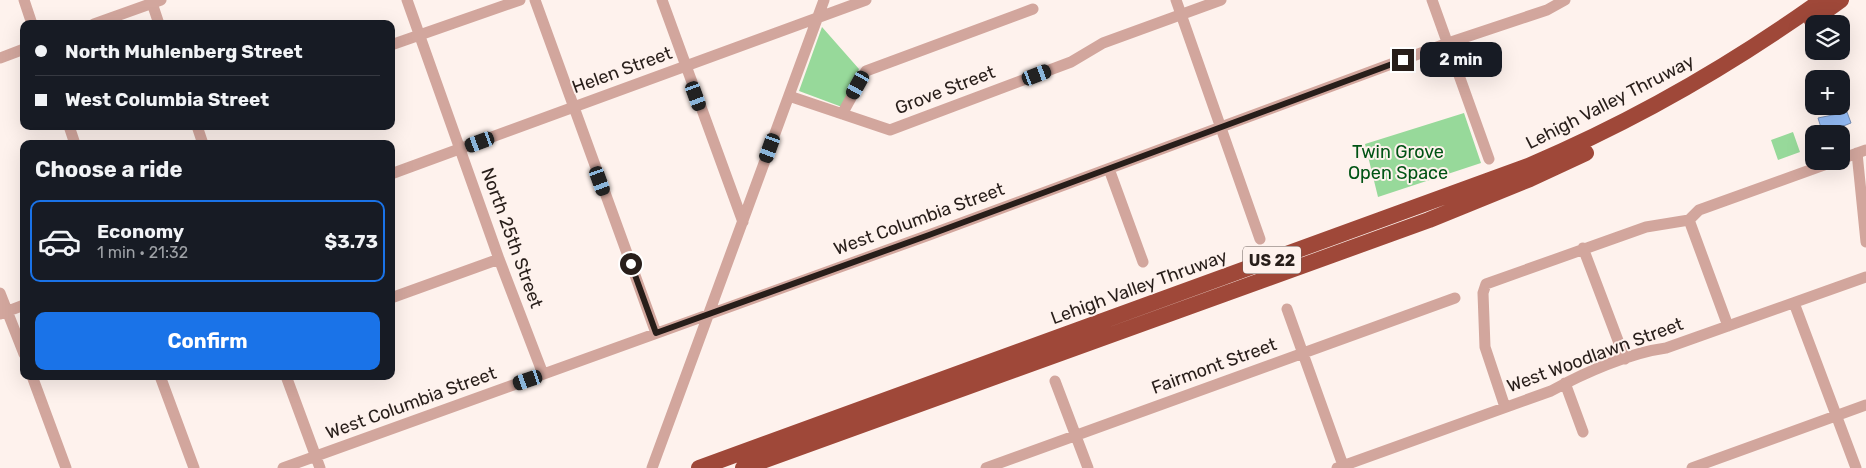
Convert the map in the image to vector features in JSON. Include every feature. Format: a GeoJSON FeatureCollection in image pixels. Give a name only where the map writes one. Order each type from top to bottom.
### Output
{"type":"FeatureCollection","features":[{"type":"Feature","properties":{"kind":"highway","name":"Lehigh Valley Thruway"},"geometry":{"type":"LineString","coordinates":[[699,468],[1528,166],[1610,129],[1691,85],[1762,41],[1822,0]]}},
{"type":"Feature","properties":{"kind":"highway","name":"Lehigh Valley Thruway"},"geometry":{"type":"LineString","coordinates":[[743,468],[1429,220],[1530,179],[1615,139],[1697,95],[1776,45],[1841,0]]}},
{"type":"Feature","properties":{"kind":"street"},"geometry":{"type":"LineString","coordinates":[[24,0],[31,20]]}},
{"type":"Feature","properties":{"kind":"street","name":"North 25th Street"},"geometry":{"type":"LineString","coordinates":[[407,0],[462,148],[499,259],[543,374]]}},
{"type":"Feature","properties":{"kind":"street"},"geometry":{"type":"LineString","coordinates":[[395,44],[520,0]]}},
{"type":"Feature","properties":{"kind":"street"},"geometry":{"type":"LineString","coordinates":[[535,0],[656,333]]}},
{"type":"Feature","properties":{"kind":"street"},"geometry":{"type":"LineString","coordinates":[[662,0],[742,222]]}},
{"type":"Feature","properties":{"kind":"street"},"geometry":{"type":"LineString","coordinates":[[652,468],[824,0]]}},
{"type":"Feature","properties":{"kind":"street","name":"Helen Street"},"geometry":{"type":"LineString","coordinates":[[395,173],[866,0]]}},
{"type":"Feature","properties":{"kind":"street"},"geometry":{"type":"LineString","coordinates":[[1176,0],[1260,239]]}},
{"type":"Feature","properties":{"kind":"street","name":"Grove Street"},"geometry":{"type":"LineString","coordinates":[[789,96],[890,130],[1071,62],[1103,43],[1221,0]]}},
{"type":"Feature","properties":{"kind":"street"},"geometry":{"type":"LineString","coordinates":[[1432,0],[1489,159]]}},
{"type":"Feature","properties":{"kind":"street","name":"West Columbia Street"},"geometry":{"type":"LineString","coordinates":[[283,468],[1109,169],[1448,43],[1547,10],[1565,0]]}},
{"type":"Feature","properties":{"kind":"street"},"geometry":{"type":"LineString","coordinates":[[104,20],[154,1],[158,20]]}},
{"type":"Feature","properties":{"kind":"street"},"geometry":{"type":"LineString","coordinates":[[842,114],[866,71],[1034,10]]}},
{"type":"Feature","properties":{"kind":"street"},"geometry":{"type":"LineString","coordinates":[[0,58],[20,50]]}},
{"type":"Feature","properties":{"kind":"street"},"geometry":{"type":"LineString","coordinates":[[1861,152],[1866,242]]}},
{"type":"Feature","properties":{"kind":"street"},"geometry":{"type":"LineString","coordinates":[[1109,169],[1143,262]]}},
{"type":"Feature","properties":{"kind":"street"},"geometry":{"type":"LineString","coordinates":[[1505,407],[1485,347],[1483,293],[1485,286],[1489,282],[1646,227],[1689,220],[1699,210],[1810,170]]}},
{"type":"Feature","properties":{"kind":"street"},"geometry":{"type":"LineString","coordinates":[[1689,220],[1728,326]]}},
{"type":"Feature","properties":{"kind":"street"},"geometry":{"type":"LineString","coordinates":[[1583,248],[1625,359]]}},
{"type":"Feature","properties":{"kind":"street"},"geometry":{"type":"LineString","coordinates":[[395,297],[499,259]]}},
{"type":"Feature","properties":{"kind":"street","name":"West Woodlawn Street"},"geometry":{"type":"LineString","coordinates":[[1342,467],[1551,391],[1565,383],[1649,350],[1666,348],[1866,277]]}},
{"type":"Feature","properties":{"kind":"street"},"geometry":{"type":"LineString","coordinates":[[0,293],[4,312],[20,346]]}},
{"type":"Feature","properties":{"kind":"street","name":"Fairmont Street"},"geometry":{"type":"LineString","coordinates":[[986,468],[1455,298]]}},
{"type":"Feature","properties":{"kind":"street"},"geometry":{"type":"LineString","coordinates":[[1794,303],[1856,468]]}},
{"type":"Feature","properties":{"kind":"street"},"geometry":{"type":"LineString","coordinates":[[4,312],[20,306]]}},
{"type":"Feature","properties":{"kind":"street"},"geometry":{"type":"LineString","coordinates":[[1287,309],[1304,352],[1342,467]]}},
{"type":"Feature","properties":{"kind":"street"},"geometry":{"type":"LineString","coordinates":[[33,380],[66,468]]}},
{"type":"Feature","properties":{"kind":"street"},"geometry":{"type":"LineString","coordinates":[[161,380],[194,468]]}},
{"type":"Feature","properties":{"kind":"street"},"geometry":{"type":"LineString","coordinates":[[288,380],[320,468]]}},
{"type":"Feature","properties":{"kind":"street"},"geometry":{"type":"LineString","coordinates":[[1055,382],[1088,468]]}},
{"type":"Feature","properties":{"kind":"street"},"geometry":{"type":"LineString","coordinates":[[1565,383],[1583,432]]}},
{"type":"Feature","properties":{"kind":"street"},"geometry":{"type":"LineString","coordinates":[[1692,468],[1866,405]]}},
{"type":"Feature","properties":{"kind":"street"},"geometry":{"type":"LineString","coordinates":[[1724,457],[1728,468]]}},
{"type":"Feature","properties":{"kind":"green space"},"geometry":{"type":"Polygon","coordinates":[[[822,27],[859,69],[842,107],[799,91],[822,27]]]}},
{"type":"Feature","properties":{"kind":"green space","name":"Twin Grove Open Space"},"geometry":{"type":"Polygon","coordinates":[[[1464,113],[1481,163],[1378,197],[1365,144],[1464,113]]]}},
{"type":"Feature","properties":{"kind":"green space"},"geometry":{"type":"Polygon","coordinates":[[[1793,132],[1800,152],[1778,160],[1771,140],[1793,132]]]}},
{"type":"Feature","properties":{"kind":"water"},"geometry":{"type":"Polygon","coordinates":[[[1832,115],[1848,115],[1851,123],[1846,125],[1820,125],[1818,118],[1832,115]]]}},
{"type":"Feature","properties":{"kind":"route"},"geometry":{"type":"LineString","coordinates":[[631,264],[656,333],[1094,175],[1403,60]]}}]}
